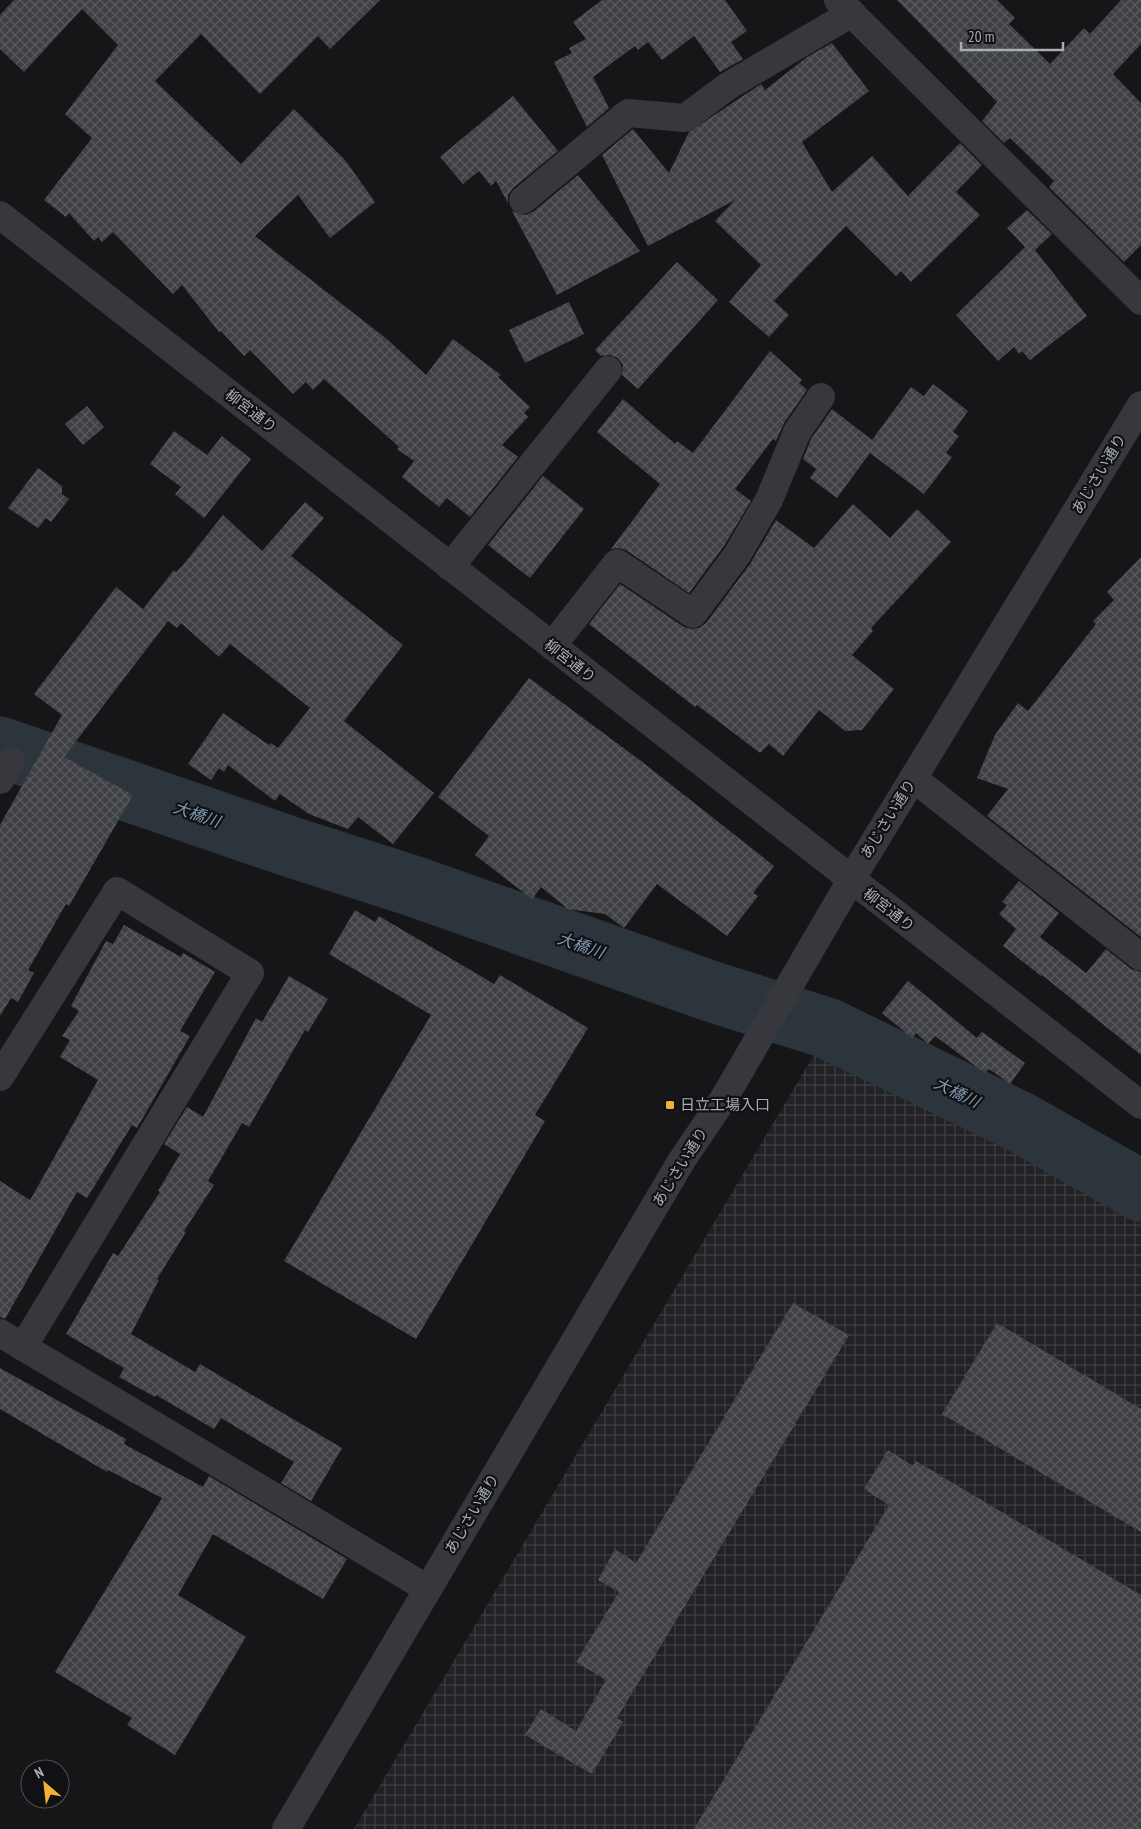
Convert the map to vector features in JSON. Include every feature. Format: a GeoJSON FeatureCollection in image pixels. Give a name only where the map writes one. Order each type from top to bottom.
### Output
{"type":"FeatureCollection","features":[{"type":"Feature","properties":{"kind":"street"},"geometry":{"type":"LineString","coordinates":[[523,200],[628,113],[685,118],[728,86],[845,7],[1141,301]]}},
{"type":"Feature","properties":{"kind":"street","name":"柳宮通り"},"geometry":{"type":"LineString","coordinates":[[0,215],[1141,1105]]}},
{"type":"Feature","properties":{"kind":"street"},"geometry":{"type":"LineString","coordinates":[[450,567],[608,370]]}},
{"type":"Feature","properties":{"kind":"street"},"geometry":{"type":"LineString","coordinates":[[552,646],[617,563],[693,614],[741,547],[769,500],[796,432],[820,397]]}},
{"type":"Feature","properties":{"kind":"street","name":"あじさい通り"},"geometry":{"type":"LineString","coordinates":[[286,1829],[682,1160],[724,1098],[851,880],[1141,405]]}},
{"type":"Feature","properties":{"kind":"street"},"geometry":{"type":"LineString","coordinates":[[913,778],[1141,957]]}},
{"type":"Feature","properties":{"kind":"street"},"geometry":{"type":"LineString","coordinates":[[0,1077],[117,891],[250,973],[23,1347]]}},
{"type":"Feature","properties":{"kind":"street"},"geometry":{"type":"LineString","coordinates":[[0,1333],[428,1589]]}},
{"type":"Feature","properties":{"kind":"shaded area"},"geometry":{"type":"Polygon","coordinates":[[[825,1036],[1013,1107],[1141,1202],[1141,1829],[354,1829],[825,1036]]]}},
{"type":"Feature","properties":{"kind":"building"},"geometry":{"type":"Polygon","coordinates":[[[14,0],[380,0],[330,49],[318,36],[260,94],[201,34],[155,81],[241,164],[294,109],[345,160],[375,202],[330,238],[298,195],[255,236],[388,340],[426,375],[453,339],[501,375],[498,377],[530,407],[524,413],[528,417],[502,445],[518,457],[470,517],[447,498],[439,507],[402,477],[414,461],[397,449],[399,447],[324,379],[313,390],[306,382],[293,394],[250,350],[244,356],[221,331],[219,332],[182,285],[173,294],[113,232],[102,242],[98,237],[94,241],[69,213],[66,217],[44,200],[92,138],[65,114],[118,45],[82,9],[24,72],[0,49],[0,15],[14,0]]]}},
{"type":"Feature","properties":{"kind":"building"},"geometry":{"type":"Polygon","coordinates":[[[602,0],[725,0],[747,31],[731,42],[743,59],[720,72],[694,36],[662,60],[648,42],[638,50],[635,46],[593,77],[609,108],[587,127],[554,62],[572,53],[569,48],[586,39],[573,22],[602,0]]]}},
{"type":"Feature","properties":{"kind":"building"},"geometry":{"type":"Polygon","coordinates":[[[897,0],[997,0],[1015,18],[1009,24],[1050,64],[1084,28],[1090,34],[1121,0],[1141,0],[1141,44],[1113,74],[1141,103],[1141,245],[1124,262],[1049,187],[1054,181],[1010,138],[1004,143],[982,121],[997,102],[897,0]]]}},
{"type":"Feature","properties":{"kind":"building"},"geometry":{"type":"Polygon","coordinates":[[[832,43],[869,91],[802,142],[832,192],[872,156],[908,196],[960,143],[982,165],[956,192],[980,215],[911,282],[901,271],[896,276],[846,226],[774,301],[789,315],[769,337],[729,302],[761,265],[715,221],[735,200],[648,246],[602,155],[633,129],[669,173],[689,132],[761,84],[765,90],[807,57],[832,43]]]}},
{"type":"Feature","properties":{"kind":"building"},"geometry":{"type":"Polygon","coordinates":[[[513,96],[558,151],[513,188],[508,195],[508,203],[496,181],[491,186],[479,171],[463,184],[440,157],[513,96]]]}},
{"type":"Feature","properties":{"kind":"building"},"geometry":{"type":"Polygon","coordinates":[[[578,175],[640,251],[557,295],[512,211],[525,215],[533,212],[578,175]]]}},
{"type":"Feature","properties":{"kind":"building"},"geometry":{"type":"Polygon","coordinates":[[[1027,210],[1052,234],[1035,250],[1087,316],[1030,360],[1022,351],[1019,354],[1014,347],[998,361],[956,315],[1025,247],[1007,228],[1027,210]]]}},
{"type":"Feature","properties":{"kind":"building"},"geometry":{"type":"Polygon","coordinates":[[[677,262],[718,300],[638,389],[622,375],[623,365],[618,358],[610,355],[601,356],[595,350],[677,262]]]}},
{"type":"Feature","properties":{"kind":"building"},"geometry":{"type":"Polygon","coordinates":[[[569,302],[584,334],[525,363],[509,330],[569,302]]]}},
{"type":"Feature","properties":{"kind":"building"},"geometry":{"type":"Polygon","coordinates":[[[770,351],[802,380],[799,383],[807,390],[784,423],[776,441],[773,439],[735,489],[751,501],[724,546],[689,593],[626,550],[619,548],[611,549],[660,484],[597,432],[623,399],[675,444],[677,441],[693,453],[770,351]]]}},
{"type":"Feature","properties":{"kind":"building"},"geometry":{"type":"Polygon","coordinates":[[[933,384],[968,411],[953,432],[959,436],[946,453],[952,457],[924,494],[870,453],[837,498],[810,478],[816,469],[803,459],[811,439],[832,409],[872,440],[911,387],[924,396],[933,384]]]}},
{"type":"Feature","properties":{"kind":"building"},"geometry":{"type":"Polygon","coordinates":[[[87,406],[104,427],[83,445],[65,424],[87,406]]]}},
{"type":"Feature","properties":{"kind":"building"},"geometry":{"type":"Polygon","coordinates":[[[174,431],[207,455],[222,436],[251,459],[204,518],[175,494],[181,487],[150,464],[174,431]]]}},
{"type":"Feature","properties":{"kind":"building"},"geometry":{"type":"Polygon","coordinates":[[[38,468],[62,486],[62,494],[69,499],[51,522],[46,518],[38,528],[8,508],[38,468]]]}},
{"type":"Feature","properties":{"kind":"building"},"geometry":{"type":"Polygon","coordinates":[[[543,476],[584,509],[530,578],[488,545],[543,476]]]}},
{"type":"Feature","properties":{"kind":"building"},"geometry":{"type":"Polygon","coordinates":[[[305,502],[324,518],[291,556],[403,645],[344,721],[434,793],[393,844],[358,817],[348,829],[309,814],[280,794],[275,801],[228,765],[224,772],[219,768],[211,780],[188,764],[223,713],[269,745],[271,743],[278,748],[310,708],[230,644],[219,657],[181,623],[177,628],[168,621],[64,757],[133,795],[69,906],[66,904],[28,970],[34,973],[18,1002],[11,998],[0,1016],[0,825],[62,715],[34,694],[116,587],[143,609],[174,570],[176,572],[183,565],[223,515],[262,551],[305,502]]]}},
{"type":"Feature","properties":{"kind":"building"},"geometry":{"type":"Polygon","coordinates":[[[853,504],[890,538],[917,509],[951,542],[871,628],[873,631],[852,655],[894,689],[862,730],[845,731],[819,710],[783,756],[769,744],[760,753],[697,705],[695,707],[589,624],[620,584],[684,627],[691,629],[699,628],[706,623],[750,564],[776,520],[814,548],[853,504]]]}},
{"type":"Feature","properties":{"kind":"building"},"geometry":{"type":"Polygon","coordinates":[[[1141,557],[1141,937],[987,816],[1008,789],[977,778],[995,735],[1018,703],[1028,711],[1096,624],[1093,621],[1114,600],[1107,592],[1141,557]]]}},
{"type":"Feature","properties":{"kind":"building"},"geometry":{"type":"Polygon","coordinates":[[[529,678],[641,761],[774,866],[753,893],[758,896],[727,936],[657,884],[624,928],[605,914],[568,909],[541,887],[532,899],[475,855],[489,836],[438,797],[529,678]]]}},
{"type":"Feature","properties":{"kind":"building"},"geometry":{"type":"Polygon","coordinates":[[[1019,881],[1059,913],[1040,937],[1086,973],[1106,949],[1131,969],[1141,972],[1141,1055],[1003,946],[1016,929],[999,914],[1007,905],[1002,902],[1019,881]]]}},
{"type":"Feature","properties":{"kind":"building"},"geometry":{"type":"Polygon","coordinates":[[[355,910],[375,922],[379,916],[494,984],[500,975],[588,1028],[535,1115],[545,1121],[416,1339],[284,1261],[431,1015],[329,954],[355,910]]]}},
{"type":"Feature","properties":{"kind":"building"},"geometry":{"type":"Polygon","coordinates":[[[124,925],[181,957],[183,953],[215,972],[180,1031],[190,1036],[137,1128],[132,1125],[87,1198],[77,1192],[5,1319],[0,1317],[0,1181],[30,1200],[98,1080],[60,1057],[70,1040],[62,1036],[79,1011],[71,1006],[106,941],[113,944],[124,925]]]}},
{"type":"Feature","properties":{"kind":"building"},"geometry":{"type":"Polygon","coordinates":[[[289,976],[328,999],[308,1032],[305,1030],[249,1127],[242,1123],[208,1181],[214,1185],[184,1231],[186,1232],[157,1279],[159,1280],[131,1334],[195,1372],[200,1364],[342,1448],[311,1501],[281,1483],[294,1462],[221,1418],[214,1429],[156,1395],[155,1397],[119,1377],[124,1368],[66,1334],[113,1253],[118,1256],[160,1192],[158,1191],[180,1154],[164,1144],[187,1107],[203,1117],[256,1018],[262,1022],[289,976]]]}},
{"type":"Feature","properties":{"kind":"building"},"geometry":{"type":"Polygon","coordinates":[[[908,981],[977,1038],[982,1032],[1025,1063],[1010,1084],[989,1069],[985,1073],[935,1036],[928,1044],[916,1033],[912,1038],[882,1013],[908,981]]]}},
{"type":"Feature","properties":{"kind":"building"},"geometry":{"type":"Polygon","coordinates":[[[793,1303],[849,1335],[617,1718],[623,1722],[592,1774],[525,1735],[541,1709],[576,1731],[606,1680],[576,1662],[619,1592],[598,1580],[615,1549],[636,1563],[793,1303]]]}},
{"type":"Feature","properties":{"kind":"building"},"geometry":{"type":"Polygon","coordinates":[[[997,1323],[1141,1409],[1141,1532],[942,1414],[997,1323]]]}},
{"type":"Feature","properties":{"kind":"building"},"geometry":{"type":"Polygon","coordinates":[[[0,1368],[126,1439],[124,1444],[203,1487],[209,1476],[347,1559],[323,1599],[213,1534],[178,1595],[246,1637],[175,1755],[127,1725],[132,1718],[55,1672],[162,1498],[108,1470],[107,1472],[0,1409],[0,1368]]]}},
{"type":"Feature","properties":{"kind":"building"},"geometry":{"type":"Polygon","coordinates":[[[888,1450],[913,1466],[916,1461],[1141,1595],[1141,1829],[694,1829],[889,1505],[864,1489],[888,1450]]]}},
{"type":"Feature","properties":{"kind":"waterway","name":"大橋川"},"geometry":{"type":"LineString","coordinates":[[0,747],[291,847],[413,886],[713,992],[827,1028],[1022,1123],[1141,1191]]}},
{"type":"Feature","properties":{"kind":"place","name":"日立工場入口"},"geometry":{"type":"Point","coordinates":[670,1105]}}]}
